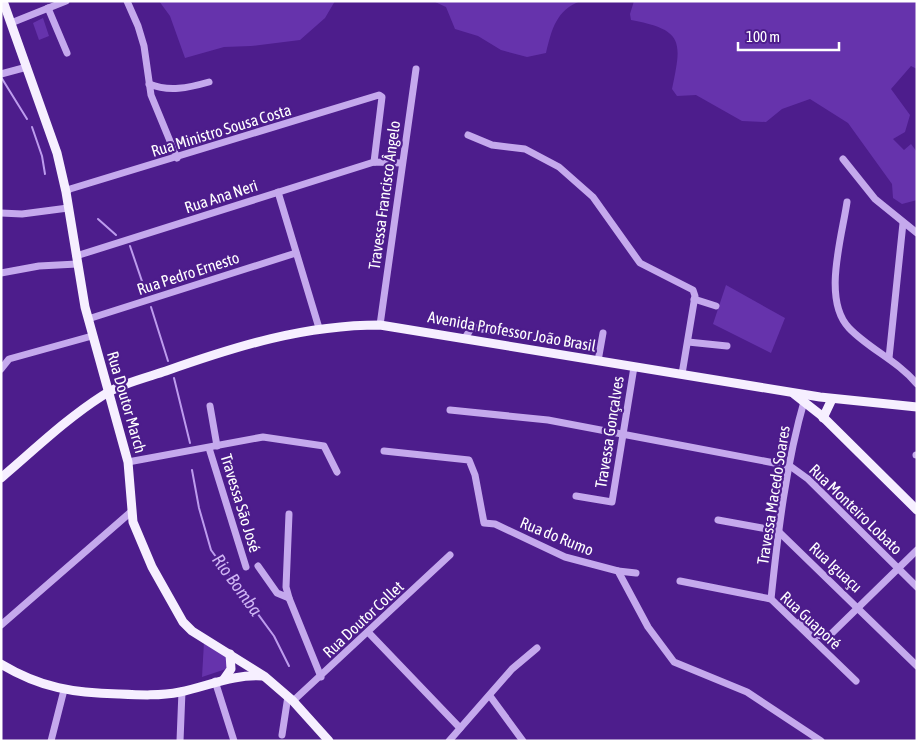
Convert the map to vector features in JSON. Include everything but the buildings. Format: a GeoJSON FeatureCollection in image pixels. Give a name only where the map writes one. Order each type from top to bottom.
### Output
{"type":"FeatureCollection","features":[{"type":"Feature","properties":{"kind":"main road","name":"Rua Doutor March"},"geometry":{"type":"LineString","coordinates":[[3,7],[27,67],[54,144],[66,192],[76,260],[88,319],[110,392],[128,462],[133,522],[142,548],[175,611],[192,631],[264,676],[291,699],[330,741]]}},
{"type":"Feature","properties":{"kind":"main road","name":"Avenida Professor João Brasil"},"geometry":{"type":"LineString","coordinates":[[1,478],[80,412],[110,392],[210,356],[319,328],[380,325],[682,374],[792,393],[805,398]]}},
{"type":"Feature","properties":{"kind":"main road"},"geometry":{"type":"LineString","coordinates":[[805,398],[917,407]]}},
{"type":"Feature","properties":{"kind":"main road"},"geometry":{"type":"LineString","coordinates":[[805,398],[917,510]]}},
{"type":"Feature","properties":{"kind":"main road"},"geometry":{"type":"LineString","coordinates":[[823,418],[832,399]]}},
{"type":"Feature","properties":{"kind":"main road"},"geometry":{"type":"LineString","coordinates":[[220,680],[230,672],[232,665],[230,654]]}},
{"type":"Feature","properties":{"kind":"main road"},"geometry":{"type":"LineString","coordinates":[[1,664],[29,680],[64,690],[147,695],[182,691],[242,675],[264,676]]}},
{"type":"Feature","properties":{"kind":"street"},"geometry":{"type":"LineString","coordinates":[[10,23],[66,1]]}},
{"type":"Feature","properties":{"kind":"street"},"geometry":{"type":"LineString","coordinates":[[127,1],[144,46],[149,84],[177,158]]}},
{"type":"Feature","properties":{"kind":"street"},"geometry":{"type":"LineString","coordinates":[[48,8],[67,53]]}},
{"type":"Feature","properties":{"kind":"street"},"geometry":{"type":"LineString","coordinates":[[2,74],[27,67]]}},
{"type":"Feature","properties":{"kind":"street","name":"Travessa Francisco Ângelo"},"geometry":{"type":"LineString","coordinates":[[380,325],[416,69]]}},
{"type":"Feature","properties":{"kind":"street"},"geometry":{"type":"LineString","coordinates":[[149,84],[158,88],[175,89],[209,82]]}},
{"type":"Feature","properties":{"kind":"street","name":"Rua Ministro Sousa Costa"},"geometry":{"type":"LineString","coordinates":[[66,192],[70,189],[379,95],[382,97],[374,162]]}},
{"type":"Feature","properties":{"kind":"street"},"geometry":{"type":"LineString","coordinates":[[468,135],[492,145],[525,149],[559,167],[593,197],[640,263],[693,290],[694,299],[682,374]]}},
{"type":"Feature","properties":{"kind":"street"},"geometry":{"type":"LineString","coordinates":[[843,159],[875,199],[917,233]]}},
{"type":"Feature","properties":{"kind":"street","name":"Rua Ana Neri"},"geometry":{"type":"LineString","coordinates":[[1,273],[76,260],[374,162],[402,163]]}},
{"type":"Feature","properties":{"kind":"street"},"geometry":{"type":"LineString","coordinates":[[278,192],[319,328]]}},
{"type":"Feature","properties":{"kind":"street"},"geometry":{"type":"LineString","coordinates":[[847,202],[835,273],[835,290],[840,312],[849,329],[889,358],[917,384]]}},
{"type":"Feature","properties":{"kind":"street"},"geometry":{"type":"LineString","coordinates":[[1,213],[22,214],[68,208]]}},
{"type":"Feature","properties":{"kind":"street"},"geometry":{"type":"LineString","coordinates":[[889,358],[903,223]]}},
{"type":"Feature","properties":{"kind":"street","name":"Rua Pedro Ernesto"},"geometry":{"type":"LineString","coordinates":[[88,319],[296,253]]}},
{"type":"Feature","properties":{"kind":"street"},"geometry":{"type":"LineString","coordinates":[[694,299],[716,306]]}},
{"type":"Feature","properties":{"kind":"street"},"geometry":{"type":"LineString","coordinates":[[465,338],[472,328],[492,331]]}},
{"type":"Feature","properties":{"kind":"street"},"geometry":{"type":"LineString","coordinates":[[598,361],[602,333]]}},
{"type":"Feature","properties":{"kind":"street"},"geometry":{"type":"LineString","coordinates":[[1,369],[9,359],[92,336]]}},
{"type":"Feature","properties":{"kind":"street"},"geometry":{"type":"LineString","coordinates":[[688,342],[727,346]]}},
{"type":"Feature","properties":{"kind":"street"},"geometry":{"type":"LineString","coordinates":[[1,356],[9,359]]}},
{"type":"Feature","properties":{"kind":"street","name":"Travessa Gonçalves"},"geometry":{"type":"LineString","coordinates":[[576,496],[612,502],[634,366]]}},
{"type":"Feature","properties":{"kind":"street","name":"Travessa Macedo Soares"},"geometry":{"type":"LineString","coordinates":[[771,599],[778,531],[805,398]]}},
{"type":"Feature","properties":{"kind":"street"},"geometry":{"type":"LineString","coordinates":[[210,406],[217,446]]}},
{"type":"Feature","properties":{"kind":"street","name":"Rua Monteiro Lobato"},"geometry":{"type":"LineString","coordinates":[[450,410],[548,420],[790,466],[808,479],[917,588]]}},
{"type":"Feature","properties":{"kind":"street"},"geometry":{"type":"LineString","coordinates":[[128,462],[263,437],[321,445],[327,451],[337,472]]}},
{"type":"Feature","properties":{"kind":"street","name":"Travessa São José"},"geometry":{"type":"LineString","coordinates":[[209,448],[246,566]]}},
{"type":"Feature","properties":{"kind":"street","name":"Rua do Rumo"},"geometry":{"type":"LineString","coordinates":[[384,451],[405,455],[469,460],[475,475],[484,522],[495,524],[565,558],[618,571]]}},
{"type":"Feature","properties":{"kind":"street"},"geometry":{"type":"LineString","coordinates":[[1,625],[132,511]]}},
{"type":"Feature","properties":{"kind":"street"},"geometry":{"type":"LineString","coordinates":[[289,514],[286,588],[321,677]]}},
{"type":"Feature","properties":{"kind":"street"},"geometry":{"type":"LineString","coordinates":[[718,520],[778,531]]}},
{"type":"Feature","properties":{"kind":"street","name":"Rua Iguaçu"},"geometry":{"type":"LineString","coordinates":[[778,531],[859,607],[917,666]]}},
{"type":"Feature","properties":{"kind":"street"},"geometry":{"type":"LineString","coordinates":[[784,612],[810,631],[828,637],[896,568],[917,550]]}},
{"type":"Feature","properties":{"kind":"street","name":"Rua Doutor Collet"},"geometry":{"type":"LineString","coordinates":[[291,699],[321,677],[450,555]]}},
{"type":"Feature","properties":{"kind":"street"},"geometry":{"type":"LineString","coordinates":[[258,566],[277,593],[289,598]]}},
{"type":"Feature","properties":{"kind":"street"},"geometry":{"type":"LineString","coordinates":[[618,571],[636,573]]}},
{"type":"Feature","properties":{"kind":"street"},"geometry":{"type":"LineString","coordinates":[[618,571],[648,628],[674,662],[747,692],[821,741]]}},
{"type":"Feature","properties":{"kind":"street","name":"Rua Guaporé"},"geometry":{"type":"LineString","coordinates":[[680,581],[771,599],[787,617],[856,681]]}},
{"type":"Feature","properties":{"kind":"street"},"geometry":{"type":"LineString","coordinates":[[368,632],[460,728]]}},
{"type":"Feature","properties":{"kind":"street"},"geometry":{"type":"LineString","coordinates":[[449,741],[512,669],[537,648]]}},
{"type":"Feature","properties":{"kind":"street"},"geometry":{"type":"LineString","coordinates":[[220,680],[234,741]]}},
{"type":"Feature","properties":{"kind":"street"},"geometry":{"type":"LineString","coordinates":[[51,741],[64,690]]}},
{"type":"Feature","properties":{"kind":"street"},"geometry":{"type":"LineString","coordinates":[[180,741],[182,691]]}},
{"type":"Feature","properties":{"kind":"street"},"geometry":{"type":"LineString","coordinates":[[490,696],[523,741]]}},
{"type":"Feature","properties":{"kind":"street"},"geometry":{"type":"LineString","coordinates":[[282,735],[291,699]]}},
{"type":"Feature","properties":{"kind":"shaded area"},"geometry":{"type":"Polygon","coordinates":[[[159,1],[335,1],[325,18],[300,40],[224,47],[185,58],[170,16],[159,1]]]}},
{"type":"Feature","properties":{"kind":"shaded area"},"geometry":{"type":"Polygon","coordinates":[[[433,1],[581,1],[566,10],[556,21],[546,53],[527,57],[501,50],[478,36],[455,29],[446,7],[433,1]]]}},
{"type":"Feature","properties":{"kind":"shaded area"},"geometry":{"type":"Polygon","coordinates":[[[634,1],[917,1],[917,69],[911,66],[891,89],[910,115],[905,132],[893,139],[904,150],[911,144],[917,152],[917,200],[902,204],[893,198],[892,184],[848,123],[810,99],[782,109],[766,122],[742,121],[696,95],[677,96],[672,89],[677,59],[675,40],[661,28],[631,20],[630,14],[634,1]]]}},
{"type":"Feature","properties":{"kind":"shaded area"},"geometry":{"type":"Polygon","coordinates":[[[43,18],[49,36],[39,40],[33,23],[43,18]]]}},
{"type":"Feature","properties":{"kind":"shaded area"},"geometry":{"type":"Polygon","coordinates":[[[726,285],[785,318],[771,353],[713,324],[726,285]]]}},
{"type":"Feature","properties":{"kind":"shaded area"},"geometry":{"type":"Polygon","coordinates":[[[204,642],[224,655],[228,660],[226,669],[202,677],[204,642]]]}},
{"type":"Feature","properties":{"kind":"waterway","name":"Rio Bomba"},"geometry":{"type":"LineString","coordinates":[[1,77],[27,119]]}},
{"type":"Feature","properties":{"kind":"waterway","name":"Rio Bomba"},"geometry":{"type":"LineString","coordinates":[[32,127],[42,156],[45,174]]}},
{"type":"Feature","properties":{"kind":"waterway","name":"Rio Bomba"},"geometry":{"type":"LineString","coordinates":[[98,219],[116,235]]}},
{"type":"Feature","properties":{"kind":"waterway","name":"Rio Bomba"},"geometry":{"type":"LineString","coordinates":[[130,246],[146,293]]}},
{"type":"Feature","properties":{"kind":"waterway","name":"Rio Bomba"},"geometry":{"type":"LineString","coordinates":[[151,307],[168,361]]}},
{"type":"Feature","properties":{"kind":"waterway","name":"Rio Bomba"},"geometry":{"type":"LineString","coordinates":[[174,378],[190,443]]}},
{"type":"Feature","properties":{"kind":"waterway","name":"Rio Bomba"},"geometry":{"type":"LineString","coordinates":[[192,470],[199,508],[211,550],[274,636],[289,666]]}}]}
